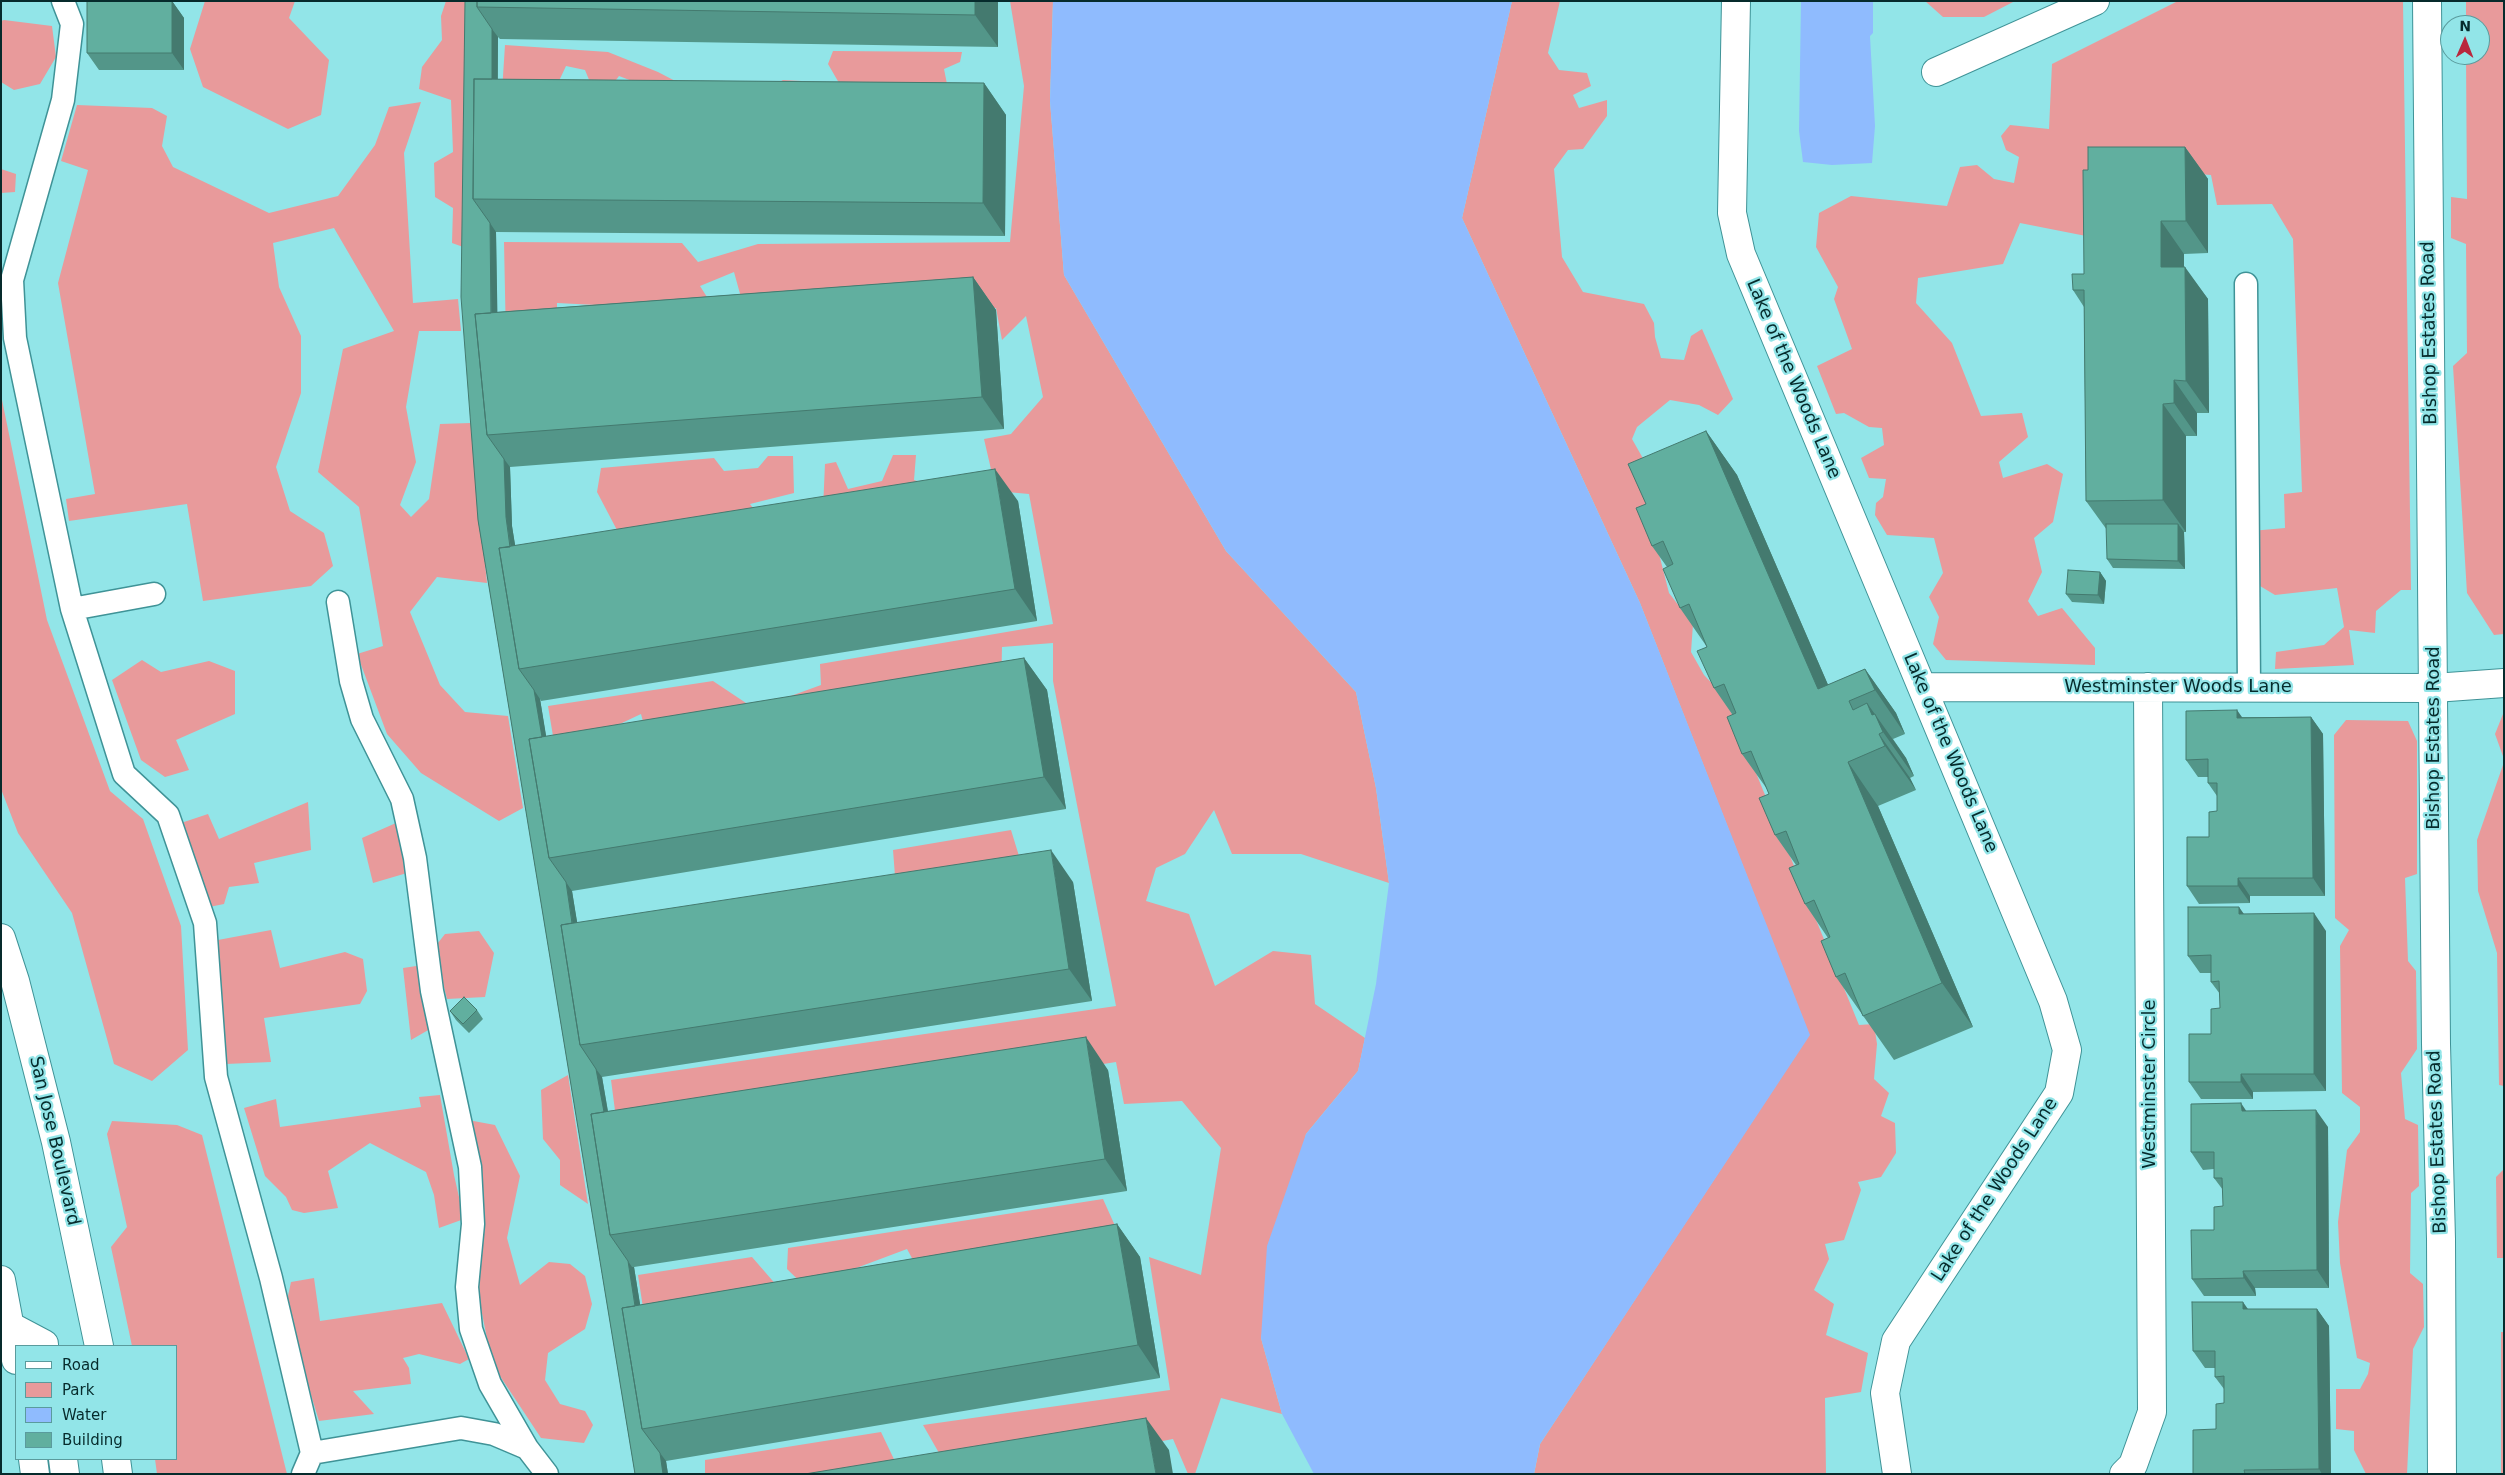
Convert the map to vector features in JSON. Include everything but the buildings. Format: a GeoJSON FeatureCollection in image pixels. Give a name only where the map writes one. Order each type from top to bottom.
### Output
{"type":"FeatureCollection","features":[{"type":"Feature","properties":{"kind":"street","name":"Lake of the Woods Lane"},"geometry":{"type":"LineString","coordinates":[[1736,1],[1732,214],[1741,254],[2053,1001],[2067,1050],[2059,1093],[1896,1341],[1885,1393],[1897,1474]]}},
{"type":"Feature","properties":{"kind":"street"},"geometry":{"type":"LineString","coordinates":[[1936,72],[2095,1]]}},
{"type":"Feature","properties":{"kind":"street","name":"Bishop Estates Road"},"geometry":{"type":"LineString","coordinates":[[2427,1],[2436,1044],[2441,1239],[2442,1474]]}},
{"type":"Feature","properties":{"kind":"street","name":"Westminster Woods Lane"},"geometry":{"type":"LineString","coordinates":[[1923,687],[2434,688],[2504,683]]}},
{"type":"Feature","properties":{"kind":"street","name":"Westminster Circle"},"geometry":{"type":"LineString","coordinates":[[2124,1474],[2133,1465],[2152,1412],[2148,687]]}},
{"type":"Feature","properties":{"kind":"street","name":"San Jose Boulevard"},"geometry":{"type":"LineString","coordinates":[[1,938],[15,980],[56,1142],[99,1345]]}},
{"type":"Feature","properties":{"kind":"street"},"geometry":{"type":"LineString","coordinates":[[1,1280],[6,1327],[15,1357]]}},
{"type":"Feature","properties":{"kind":"street"},"geometry":{"type":"LineString","coordinates":[[6,1327],[44,1345]]}},
{"type":"Feature","properties":{"kind":"street"},"geometry":{"type":"LineString","coordinates":[[33,1460],[35,1474]]}},
{"type":"Feature","properties":{"kind":"street"},"geometry":{"type":"LineString","coordinates":[[63,1460],[65,1474]]}},
{"type":"Feature","properties":{"kind":"street"},"geometry":{"type":"LineString","coordinates":[[116,1460],[118,1474]]}},
{"type":"Feature","properties":{"kind":"lane"},"geometry":{"type":"LineString","coordinates":[[63,1],[72,24],[63,100],[12,280],[15,338],[72,609],[124,774],[168,815],[205,923],[216,1077],[271,1278],[312,1453],[303,1474]]}},
{"type":"Feature","properties":{"kind":"lane"},"geometry":{"type":"LineString","coordinates":[[2246,284],[2249,688]]}},
{"type":"Feature","properties":{"kind":"lane"},"geometry":{"type":"LineString","coordinates":[[72,609],[154,594]]}},
{"type":"Feature","properties":{"kind":"lane"},"geometry":{"type":"LineString","coordinates":[[338,602],[351,681],[362,719],[402,800],[415,858],[432,990],[470,1167],[473,1224],[467,1287],[471,1329],[490,1384],[527,1448],[547,1474]]}},
{"type":"Feature","properties":{"kind":"lane"},"geometry":{"type":"LineString","coordinates":[[312,1453],[461,1428],[494,1434],[527,1448]]}},
{"type":"Feature","properties":{"kind":"green space"},"geometry":{"type":"Polygon","coordinates":[[[205,1],[295,1],[289,18],[329,60],[321,115],[288,129],[203,87],[190,49],[205,1]]]}},
{"type":"Feature","properties":{"kind":"green space"},"geometry":{"type":"Polygon","coordinates":[[[446,1],[467,1],[466,248],[452,243],[453,208],[435,197],[434,163],[453,152],[451,100],[419,89],[422,67],[442,40],[441,16],[446,1]]]}},
{"type":"Feature","properties":{"kind":"green space"},"geometry":{"type":"Polygon","coordinates":[[[1010,1],[1053,1],[1050,101],[1064,275],[1226,551],[1356,692],[1376,788],[1389,883],[1301,854],[1232,854],[1214,810],[1185,854],[1156,868],[1146,901],[1189,914],[1215,986],[1273,951],[1311,955],[1315,1004],[1365,1038],[1358,1071],[1306,1134],[1261,1338],[1282,1414],[1221,1398],[1195,1474],[1188,1474],[1173,1439],[990,1474],[951,1474],[923,1425],[1170,1390],[1149,1257],[1201,1275],[1221,1148],[1182,1101],[1124,1104],[1116,1062],[619,1141],[611,1080],[1116,1006],[1053,681],[1053,643],[1002,647],[1001,691],[650,749],[641,714],[605,731],[558,766],[548,706],[713,681],[755,709],[821,685],[820,664],[1053,624],[1029,494],[996,491],[984,439],[1011,434],[1043,397],[1026,316],[1002,340],[996,308],[770,321],[742,301],[734,272],[700,286],[724,324],[596,305],[557,303],[557,334],[506,341],[504,242],[682,243],[698,262],[758,244],[1010,242],[1024,86],[1010,1]]]}},
{"type":"Feature","properties":{"kind":"green space"},"geometry":{"type":"Polygon","coordinates":[[[1512,1],[1560,1],[1548,53],[1559,70],[1587,73],[1591,86],[1573,95],[1579,108],[1607,100],[1607,116],[1583,149],[1568,150],[1554,169],[1562,257],[1583,292],[1644,304],[1654,323],[1655,337],[1661,358],[1684,360],[1691,336],[1702,329],[1733,399],[1718,415],[1699,405],[1670,400],[1637,427],[1632,439],[1645,462],[1642,487],[1669,593],[1693,624],[1691,652],[1704,675],[1725,697],[1859,1025],[1874,1024],[1877,1044],[1874,1079],[1889,1093],[1881,1116],[1895,1123],[1896,1153],[1881,1177],[1858,1182],[1861,1190],[1844,1240],[1825,1244],[1829,1259],[1814,1290],[1834,1304],[1826,1335],[1868,1353],[1861,1392],[1825,1398],[1826,1474],[1534,1474],[1540,1444],[1809,1035],[1640,603],[1462,218],[1512,1]]]}},
{"type":"Feature","properties":{"kind":"green space"},"geometry":{"type":"Polygon","coordinates":[[[1925,1],[2015,1],[1984,17],[1943,17],[1925,1]]]}},
{"type":"Feature","properties":{"kind":"green space"},"geometry":{"type":"Polygon","coordinates":[[[2178,1],[2403,1],[2411,590],[2401,590],[2376,611],[2375,633],[2349,630],[2354,665],[2275,669],[2276,652],[2324,645],[2344,627],[2337,588],[2275,595],[2255,583],[2251,531],[2285,528],[2284,494],[2302,492],[2293,239],[2272,204],[2217,205],[2211,175],[2103,167],[2086,236],[2020,223],[2003,264],[1918,278],[1916,303],[1952,343],[1981,416],[2022,413],[2028,437],[1999,462],[2003,478],[2047,464],[2063,474],[2053,522],[2034,538],[2042,572],[2028,601],[2038,616],[2062,608],[2095,648],[2095,665],[1946,660],[1933,644],[1939,617],[1929,597],[1943,573],[1934,538],[1887,535],[1875,515],[1876,503],[1883,497],[1886,479],[1869,478],[1861,458],[1884,445],[1882,428],[1869,427],[1844,413],[1836,414],[1817,366],[1852,349],[1834,299],[1838,287],[1816,247],[1819,213],[1851,196],[1947,206],[1960,167],[1977,165],[1994,179],[2014,183],[2019,157],[2006,150],[2001,136],[2010,125],[2049,129],[2052,64],[2178,1]]]}},
{"type":"Feature","properties":{"kind":"green space"},"geometry":{"type":"Polygon","coordinates":[[[2466,1],[2504,1],[2504,634],[2494,635],[2467,593],[2453,366],[2467,353],[2466,244],[2451,238],[2451,197],[2467,199],[2466,65],[2490,65],[2490,15],[2466,15],[2466,1]]]}},
{"type":"Feature","properties":{"kind":"green space"},"geometry":{"type":"Polygon","coordinates":[[[1,21],[52,26],[56,57],[40,84],[14,90],[1,82],[1,21]]]}},
{"type":"Feature","properties":{"kind":"green space"},"geometry":{"type":"Polygon","coordinates":[[[505,45],[608,52],[658,72],[702,95],[632,81],[619,76],[610,88],[592,87],[585,70],[566,66],[559,81],[501,107],[505,45]]]}},
{"type":"Feature","properties":{"kind":"green space"},"geometry":{"type":"Polygon","coordinates":[[[833,51],[962,52],[960,62],[944,69],[949,94],[762,92],[783,80],[839,83],[828,64],[833,51]]]}},
{"type":"Feature","properties":{"kind":"green space"},"geometry":{"type":"Polygon","coordinates":[[[421,102],[404,153],[413,303],[458,299],[461,331],[419,331],[406,407],[416,462],[400,505],[411,517],[429,499],[440,424],[471,423],[487,583],[437,577],[410,612],[440,685],[465,712],[508,716],[523,808],[499,821],[421,773],[387,734],[357,654],[383,646],[359,507],[318,472],[343,349],[394,331],[334,228],[273,243],[279,287],[301,336],[301,393],[276,467],[290,511],[324,533],[333,566],[311,586],[203,601],[187,504],[69,521],[66,499],[95,494],[58,283],[88,170],[61,161],[77,105],[152,108],[167,116],[162,146],[173,167],[269,213],[338,196],[375,145],[389,107],[421,102]]]}},
{"type":"Feature","properties":{"kind":"green space"},"geometry":{"type":"Polygon","coordinates":[[[1,169],[16,174],[15,192],[1,193],[1,169]]]}},
{"type":"Feature","properties":{"kind":"green space"},"geometry":{"type":"Polygon","coordinates":[[[1,395],[47,620],[110,791],[143,819],[181,926],[188,1050],[152,1081],[114,1064],[72,913],[18,833],[1,789],[1,395]]]}},
{"type":"Feature","properties":{"kind":"green space"},"geometry":{"type":"Polygon","coordinates":[[[893,455],[916,455],[914,480],[949,491],[823,509],[825,464],[836,462],[848,489],[882,481],[893,455]]]}},
{"type":"Feature","properties":{"kind":"green space"},"geometry":{"type":"Polygon","coordinates":[[[768,456],[793,456],[794,493],[750,504],[759,516],[629,553],[597,492],[601,468],[714,458],[724,471],[758,468],[768,456]]]}},
{"type":"Feature","properties":{"kind":"green space"},"geometry":{"type":"Polygon","coordinates":[[[142,660],[161,672],[209,661],[235,671],[235,714],[176,740],[189,770],[165,777],[141,760],[112,680],[142,660]]]}},
{"type":"Feature","properties":{"kind":"green space"},"geometry":{"type":"Polygon","coordinates":[[[2504,715],[2504,759],[2495,734],[2504,715]]]}},
{"type":"Feature","properties":{"kind":"green space"},"geometry":{"type":"Polygon","coordinates":[[[2346,720],[2408,721],[2417,741],[2417,874],[2405,878],[2408,961],[2416,971],[2417,1049],[2401,1073],[2405,1119],[2418,1125],[2419,1186],[2411,1193],[2410,1273],[2423,1284],[2424,1327],[2413,1349],[2407,1474],[2366,1474],[2354,1450],[2354,1431],[2336,1429],[2336,1389],[2360,1389],[2368,1374],[2370,1363],[2357,1358],[2340,1263],[2338,1222],[2347,1150],[2360,1132],[2360,1107],[2342,1093],[2340,946],[2349,930],[2335,918],[2334,735],[2346,720]]]}},
{"type":"Feature","properties":{"kind":"green space"},"geometry":{"type":"Polygon","coordinates":[[[2504,762],[2504,1086],[2499,1085],[2497,953],[2478,891],[2477,840],[2504,762]]]}},
{"type":"Feature","properties":{"kind":"green space"},"geometry":{"type":"Polygon","coordinates":[[[308,802],[311,850],[254,863],[259,883],[229,887],[224,904],[209,907],[181,823],[208,814],[219,839],[308,802]]]}},
{"type":"Feature","properties":{"kind":"green space"},"geometry":{"type":"Polygon","coordinates":[[[396,823],[407,873],[373,883],[362,838],[396,823]]]}},
{"type":"Feature","properties":{"kind":"green space"},"geometry":{"type":"Polygon","coordinates":[[[1011,830],[1027,882],[897,902],[893,850],[1011,830]]]}},
{"type":"Feature","properties":{"kind":"green space"},"geometry":{"type":"Polygon","coordinates":[[[271,930],[280,968],[345,952],[363,959],[367,991],[360,1004],[264,1018],[271,1062],[226,1064],[218,940],[271,930]]]}},
{"type":"Feature","properties":{"kind":"green space"},"geometry":{"type":"Polygon","coordinates":[[[479,931],[494,953],[485,997],[447,999],[434,948],[445,934],[479,931]]]}},
{"type":"Feature","properties":{"kind":"green space"},"geometry":{"type":"Polygon","coordinates":[[[423,965],[430,1029],[411,1040],[403,968],[423,965]]]}},
{"type":"Feature","properties":{"kind":"green space"},"geometry":{"type":"Polygon","coordinates":[[[568,1075],[588,1204],[560,1185],[560,1160],[543,1139],[541,1090],[568,1075]]]}},
{"type":"Feature","properties":{"kind":"green space"},"geometry":{"type":"Polygon","coordinates":[[[440,1095],[464,1219],[439,1228],[434,1195],[426,1172],[370,1143],[328,1171],[338,1208],[304,1213],[292,1210],[286,1197],[265,1176],[244,1108],[276,1099],[280,1127],[421,1107],[419,1097],[440,1095]]]}},
{"type":"Feature","properties":{"kind":"green space"},"geometry":{"type":"Polygon","coordinates":[[[468,1120],[495,1125],[520,1176],[507,1238],[520,1285],[549,1262],[570,1264],[585,1276],[592,1304],[585,1329],[548,1353],[545,1380],[560,1404],[585,1411],[593,1425],[584,1443],[541,1438],[492,1364],[479,1298],[481,1197],[468,1120]]]}},
{"type":"Feature","properties":{"kind":"green space"},"geometry":{"type":"Polygon","coordinates":[[[112,1121],[177,1125],[202,1135],[287,1474],[157,1474],[155,1460],[178,1460],[178,1345],[132,1345],[111,1247],[127,1227],[107,1134],[112,1121]]]}},
{"type":"Feature","properties":{"kind":"green space"},"geometry":{"type":"Polygon","coordinates":[[[2504,1169],[2504,1258],[2497,1258],[2496,1177],[2504,1169]]]}},
{"type":"Feature","properties":{"kind":"green space"},"geometry":{"type":"Polygon","coordinates":[[[1103,1199],[1129,1257],[929,1289],[907,1249],[851,1270],[823,1304],[787,1269],[788,1248],[1103,1199]]]}},
{"type":"Feature","properties":{"kind":"green space"},"geometry":{"type":"Polygon","coordinates":[[[752,1257],[798,1310],[647,1334],[638,1275],[752,1257]]]}},
{"type":"Feature","properties":{"kind":"green space"},"geometry":{"type":"Polygon","coordinates":[[[314,1278],[320,1321],[442,1303],[469,1359],[460,1364],[419,1354],[403,1358],[409,1368],[411,1384],[353,1391],[374,1414],[319,1421],[285,1310],[291,1282],[314,1278]]]}},
{"type":"Feature","properties":{"kind":"green space"},"geometry":{"type":"Polygon","coordinates":[[[2501,1332],[2504,1332],[2504,1474],[2501,1474],[2501,1332]]]}},
{"type":"Feature","properties":{"kind":"green space"},"geometry":{"type":"Polygon","coordinates":[[[881,1432],[901,1474],[705,1474],[705,1460],[881,1432]]]}},
{"type":"Feature","properties":{"kind":"water"},"geometry":{"type":"Polygon","coordinates":[[[1053,1],[1512,1],[1462,218],[1640,603],[1810,1035],[1540,1444],[1534,1474],[1314,1474],[1282,1414],[1261,1338],[1267,1246],[1306,1134],[1358,1071],[1376,984],[1389,883],[1376,788],[1356,692],[1226,551],[1064,275],[1050,101],[1053,1]]]}},
{"type":"Feature","properties":{"kind":"water"},"geometry":{"type":"Polygon","coordinates":[[[1801,1],[1873,1],[1873,33],[1870,36],[1875,126],[1872,163],[1832,165],[1803,162],[1799,131],[1801,1]]]}}]}
